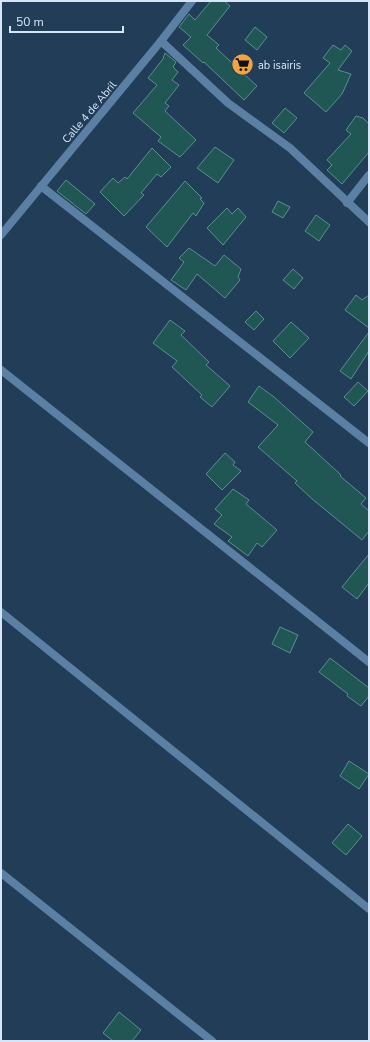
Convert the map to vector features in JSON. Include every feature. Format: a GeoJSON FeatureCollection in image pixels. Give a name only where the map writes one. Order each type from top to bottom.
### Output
{"type":"FeatureCollection","features":[{"type":"Feature","properties":{"kind":"street","name":"Calle 4 de Abril"},"geometry":{"type":"LineString","coordinates":[[1,236],[192,1]]}},
{"type":"Feature","properties":{"kind":"street"},"geometry":{"type":"LineString","coordinates":[[161,41],[228,102],[290,148],[369,222]]}},
{"type":"Feature","properties":{"kind":"street"},"geometry":{"type":"LineString","coordinates":[[347,203],[369,175]]}},
{"type":"Feature","properties":{"kind":"street"},"geometry":{"type":"LineString","coordinates":[[41,186],[369,444]]}},
{"type":"Feature","properties":{"kind":"street"},"geometry":{"type":"LineString","coordinates":[[1,370],[369,662]]}},
{"type":"Feature","properties":{"kind":"street"},"geometry":{"type":"LineString","coordinates":[[1,612],[369,909]]}},
{"type":"Feature","properties":{"kind":"street"},"geometry":{"type":"LineString","coordinates":[[1,873],[212,1041]]}},
{"type":"Feature","properties":{"kind":"building"},"geometry":{"type":"Polygon","coordinates":[[[211,1],[224,1],[230,6],[207,35],[219,45],[216,48],[257,86],[244,100],[204,62],[203,63],[183,45],[191,37],[179,27],[189,14],[195,20],[211,1]]]}},
{"type":"Feature","properties":{"kind":"building"},"geometry":{"type":"Polygon","coordinates":[[[255,27],[267,37],[257,50],[245,40],[255,27]]]}},
{"type":"Feature","properties":{"kind":"building"},"geometry":{"type":"Polygon","coordinates":[[[333,45],[341,50],[345,45],[352,51],[338,70],[351,74],[342,94],[326,112],[304,93],[330,63],[323,58],[333,45]]]}},
{"type":"Feature","properties":{"kind":"building"},"geometry":{"type":"Polygon","coordinates":[[[165,53],[176,62],[173,67],[178,72],[172,80],[179,85],[165,103],[169,106],[165,111],[196,140],[180,157],[158,141],[161,137],[133,113],[157,85],[148,78],[163,59],[165,53]]]}},
{"type":"Feature","properties":{"kind":"building"},"geometry":{"type":"Polygon","coordinates":[[[285,108],[297,118],[284,133],[272,123],[285,108]]]}},
{"type":"Feature","properties":{"kind":"building"},"geometry":{"type":"Polygon","coordinates":[[[356,116],[363,118],[369,124],[369,152],[342,184],[327,170],[332,165],[327,160],[351,134],[346,130],[356,116]]]}},
{"type":"Feature","properties":{"kind":"building"},"geometry":{"type":"Polygon","coordinates":[[[215,147],[234,160],[218,183],[197,168],[215,147]]]}},
{"type":"Feature","properties":{"kind":"building"},"geometry":{"type":"Polygon","coordinates":[[[152,148],[171,167],[161,177],[157,174],[141,193],[144,195],[124,216],[100,192],[113,178],[118,183],[125,177],[127,179],[152,148]]]}},
{"type":"Feature","properties":{"kind":"building"},"geometry":{"type":"Polygon","coordinates":[[[66,180],[95,204],[86,214],[57,191],[66,180]]]}},
{"type":"Feature","properties":{"kind":"building"},"geometry":{"type":"Polygon","coordinates":[[[185,181],[202,198],[200,199],[204,203],[196,216],[193,213],[167,247],[146,227],[185,181]]]}},
{"type":"Feature","properties":{"kind":"building"},"geometry":{"type":"Polygon","coordinates":[[[278,201],[290,207],[283,218],[272,212],[278,201]]]}},
{"type":"Feature","properties":{"kind":"building"},"geometry":{"type":"Polygon","coordinates":[[[227,208],[232,214],[238,208],[246,217],[223,245],[207,228],[227,208]]]}},
{"type":"Feature","properties":{"kind":"building"},"geometry":{"type":"Polygon","coordinates":[[[316,215],[330,225],[319,241],[305,231],[316,215]]]}},
{"type":"Feature","properties":{"kind":"building"},"geometry":{"type":"Polygon","coordinates":[[[189,248],[215,266],[224,255],[241,269],[238,277],[240,280],[225,298],[197,274],[186,290],[171,280],[184,262],[179,258],[189,248]]]}},
{"type":"Feature","properties":{"kind":"building"},"geometry":{"type":"Polygon","coordinates":[[[293,269],[303,278],[294,289],[283,280],[293,269]]]}},
{"type":"Feature","properties":{"kind":"building"},"geometry":{"type":"Polygon","coordinates":[[[356,295],[362,300],[369,295],[369,328],[345,310],[356,295]]]}},
{"type":"Feature","properties":{"kind":"building"},"geometry":{"type":"Polygon","coordinates":[[[256,311],[264,319],[254,330],[245,322],[256,311]]]}},
{"type":"Feature","properties":{"kind":"building"},"geometry":{"type":"Polygon","coordinates":[[[170,320],[185,331],[181,335],[209,362],[206,365],[230,386],[212,407],[200,397],[202,395],[172,367],[177,361],[153,343],[170,320]]]}},
{"type":"Feature","properties":{"kind":"building"},"geometry":{"type":"Polygon","coordinates":[[[291,322],[309,338],[290,358],[273,341],[291,322]]]}},
{"type":"Feature","properties":{"kind":"building"},"geometry":{"type":"Polygon","coordinates":[[[369,332],[369,351],[351,379],[340,371],[369,332]]]}},
{"type":"Feature","properties":{"kind":"building"},"geometry":{"type":"Polygon","coordinates":[[[358,382],[368,391],[354,406],[344,397],[358,382]]]}},
{"type":"Feature","properties":{"kind":"building"},"geometry":{"type":"Polygon","coordinates":[[[259,386],[274,397],[313,432],[305,442],[341,475],[340,476],[366,498],[361,504],[369,511],[369,531],[362,540],[311,498],[295,483],[297,481],[258,447],[278,425],[248,402],[259,386]]]}},
{"type":"Feature","properties":{"kind":"building"},"geometry":{"type":"Polygon","coordinates":[[[225,453],[235,462],[233,465],[241,471],[222,490],[206,474],[225,453]]]}},
{"type":"Feature","properties":{"kind":"building"},"geometry":{"type":"Polygon","coordinates":[[[233,489],[249,500],[246,504],[277,530],[262,547],[257,543],[248,556],[228,541],[232,537],[214,524],[222,515],[215,509],[233,489]]]}},
{"type":"Feature","properties":{"kind":"building"},"geometry":{"type":"Polygon","coordinates":[[[369,554],[369,583],[357,599],[342,587],[369,554]]]}},
{"type":"Feature","properties":{"kind":"building"},"geometry":{"type":"Polygon","coordinates":[[[280,627],[298,635],[290,653],[272,644],[280,627]]]}},
{"type":"Feature","properties":{"kind":"building"},"geometry":{"type":"Polygon","coordinates":[[[330,658],[369,688],[369,696],[361,706],[319,672],[330,658]]]}},
{"type":"Feature","properties":{"kind":"building"},"geometry":{"type":"Polygon","coordinates":[[[349,761],[369,774],[359,789],[340,776],[349,761]]]}},
{"type":"Feature","properties":{"kind":"building"},"geometry":{"type":"Polygon","coordinates":[[[348,824],[362,836],[346,855],[332,843],[348,824]]]}},
{"type":"Feature","properties":{"kind":"building"},"geometry":{"type":"Polygon","coordinates":[[[119,1012],[141,1030],[132,1041],[113,1041],[103,1033],[119,1012]]]}},
{"type":"Feature","properties":{"kind":"place","name":"ab isairis"},"geometry":{"type":"Point","coordinates":[243,65]}}]}
